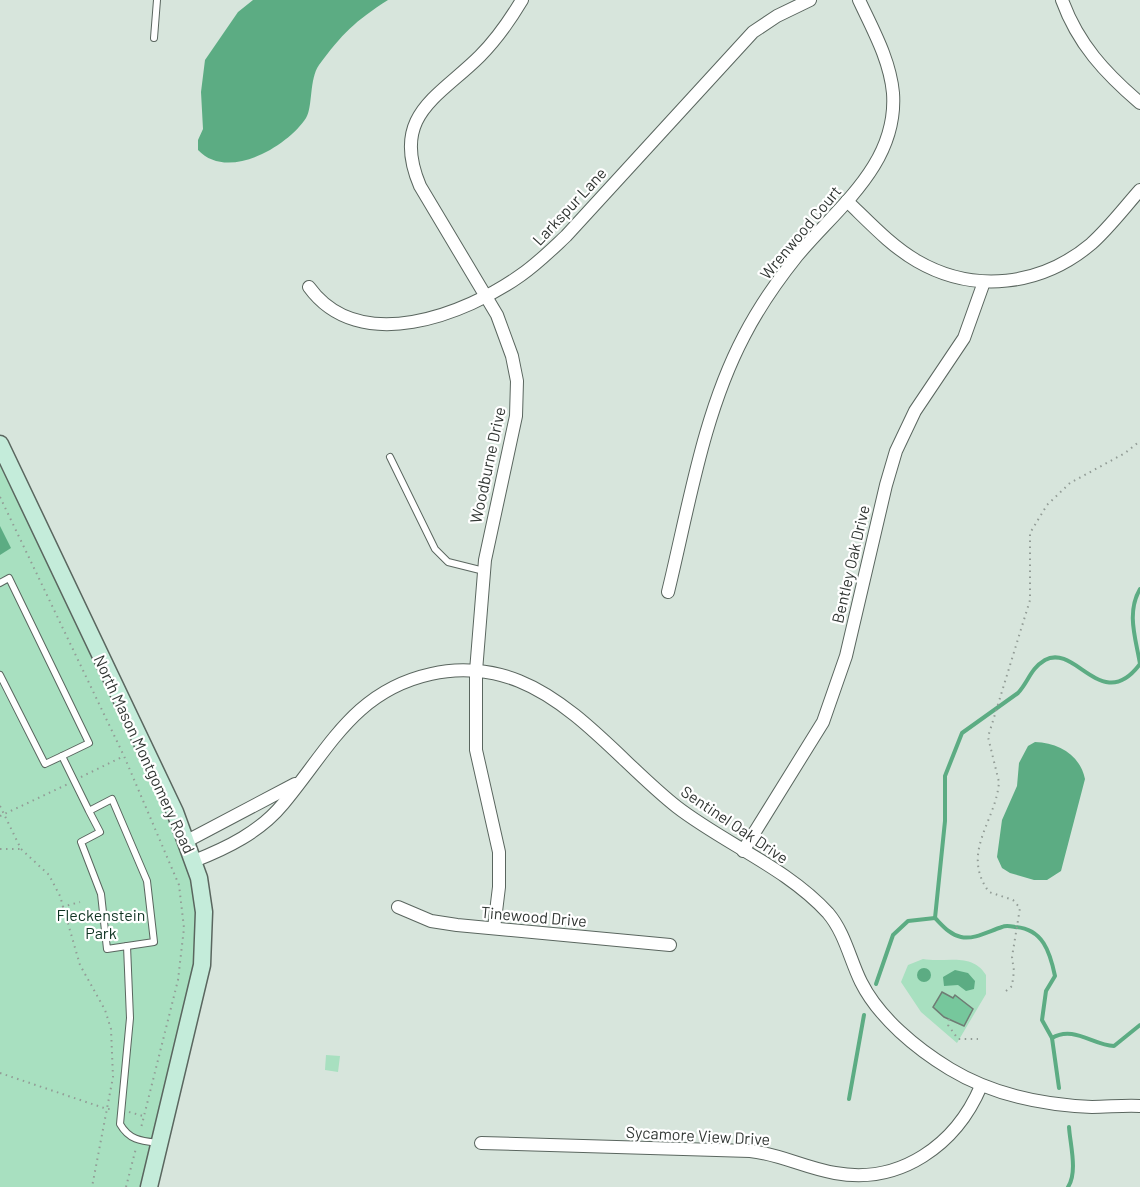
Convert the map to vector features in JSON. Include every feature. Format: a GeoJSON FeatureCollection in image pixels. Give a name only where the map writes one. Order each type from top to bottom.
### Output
{"type":"FeatureCollection","features":[{"type":"Feature","properties":{"kind":"street","name":"Woodburne Drive"},"geometry":{"type":"LineString","coordinates":[[494,928],[499,887],[498,852],[476,750],[476,671],[484,571],[491,526],[508,458],[518,398],[512,356],[504,331],[486,296],[420,186],[412,159],[411,145],[413,131],[425,105],[481,55],[522,0]]}},
{"type":"Feature","properties":{"kind":"street","name":"Larkspur Lane"},"geometry":{"type":"LineString","coordinates":[[309,287],[317,298],[346,317],[389,324],[433,318],[486,296],[534,266],[566,236],[753,32],[777,16],[810,0]]}},
{"type":"Feature","properties":{"kind":"street","name":"Wrenwood Court"},"geometry":{"type":"LineString","coordinates":[[668,592],[712,417],[744,335],[776,284],[869,175],[881,155],[892,110],[893,93],[885,57],[859,0]]}},
{"type":"Feature","properties":{"kind":"street"},"geometry":{"type":"LineString","coordinates":[[1062,0],[1076,33],[1090,55],[1140,103]]}},
{"type":"Feature","properties":{"kind":"street"},"geometry":{"type":"LineString","coordinates":[[847,201],[916,260],[947,275],[984,282],[1024,279],[1048,271],[1071,259],[1104,231],[1140,190]]}},
{"type":"Feature","properties":{"kind":"street","name":"Bentley Oak Drive"},"geometry":{"type":"LineString","coordinates":[[743,851],[822,722],[846,656],[896,451],[915,411],[964,338],[984,282]]}},
{"type":"Feature","properties":{"kind":"street","name":"North Mason Montgomery Road"},"geometry":{"type":"LineString","coordinates":[[0,444],[187,841],[204,904],[202,965],[149,1187]]}},
{"type":"Feature","properties":{"kind":"street","name":"Sentinel Oak Drive"},"geometry":{"type":"LineString","coordinates":[[194,861],[231,845],[258,827],[283,804],[336,733],[354,713],[375,697],[406,681],[432,673],[476,671],[519,681],[557,703],[676,806],[798,886],[831,917],[845,942],[863,986],[900,1030],[933,1057],[981,1086],[1028,1100],[1093,1107],[1140,1106]]}},
{"type":"Feature","properties":{"kind":"street","name":"Sentinel Oak Drive"},"geometry":{"type":"LineString","coordinates":[[187,841],[299,782]]}},
{"type":"Feature","properties":{"kind":"street","name":"Tinewood Drive"},"geometry":{"type":"LineString","coordinates":[[398,907],[431,921],[670,945]]}},
{"type":"Feature","properties":{"kind":"street","name":"Sycamore View Drive"},"geometry":{"type":"LineString","coordinates":[[481,1143],[750,1151],[780,1156],[834,1173],[875,1174],[910,1164],[940,1145],[963,1120],[981,1086]]}},
{"type":"Feature","properties":{"kind":"lane"},"geometry":{"type":"LineString","coordinates":[[154,38],[157,0]]}},
{"type":"Feature","properties":{"kind":"lane"},"geometry":{"type":"LineString","coordinates":[[390,457],[435,549],[448,562],[484,571]]}},
{"type":"Feature","properties":{"kind":"lane"},"geometry":{"type":"LineString","coordinates":[[0,583],[9,578],[89,743],[45,764],[0,675]]}},
{"type":"Feature","properties":{"kind":"lane"},"geometry":{"type":"LineString","coordinates":[[62,756],[89,811],[100,832],[81,842],[101,894],[107,949],[154,942],[147,881],[112,799],[89,811]]}},
{"type":"Feature","properties":{"kind":"lane"},"geometry":{"type":"LineString","coordinates":[[126,946],[130,1018],[128,1058],[119,1109],[120,1124],[126,1134],[138,1141],[159,1143]]}},
{"type":"Feature","properties":{"kind":"path"},"geometry":{"type":"LineString","coordinates":[[1006,991],[1012,986],[1014,971],[1012,957],[1021,917],[1018,903],[989,892],[978,871],[977,855],[999,790],[988,737],[1030,600],[1030,533],[1047,505],[1070,483],[1125,453],[1140,441]]}},
{"type":"Feature","properties":{"kind":"path"},"geometry":{"type":"LineString","coordinates":[[0,816],[124,756]]}},
{"type":"Feature","properties":{"kind":"path"},"geometry":{"type":"LineString","coordinates":[[0,806],[21,849],[49,875],[62,906],[80,965],[105,1010],[111,1029],[113,1077],[92,1187]]}},
{"type":"Feature","properties":{"kind":"path"},"geometry":{"type":"LineString","coordinates":[[0,849],[21,849]]}},
{"type":"Feature","properties":{"kind":"path"},"geometry":{"type":"LineString","coordinates":[[62,906],[80,902]]}},
{"type":"Feature","properties":{"kind":"path"},"geometry":{"type":"LineString","coordinates":[[949,1019],[952,1033],[958,1039],[978,1039]]}},
{"type":"Feature","properties":{"kind":"path"},"geometry":{"type":"LineString","coordinates":[[0,1073],[107,1109],[119,1109],[143,1116]]}},
{"type":"Feature","properties":{"kind":"path"},"geometry":{"type":"LineString","coordinates":[[126,1187],[136,1148]]}},
{"type":"Feature","properties":{"kind":"green space","name":"Fleckenstein Park"},"geometry":{"type":"Polygon","coordinates":[[[0,444],[175,812],[204,912],[149,1187],[0,1187],[0,444]]]}},
{"type":"Feature","properties":{"kind":"green space"},"geometry":{"type":"Polygon","coordinates":[[[923,959],[966,961],[973,963],[986,975],[986,994],[957,1043],[921,1012],[901,982],[908,965],[923,959]]]}},
{"type":"Feature","properties":{"kind":"green space"},"geometry":{"type":"Polygon","coordinates":[[[326,1055],[340,1056],[338,1072],[325,1070],[326,1055]]]}},
{"type":"Feature","properties":{"kind":"shaded area"},"geometry":{"type":"Polygon","coordinates":[[[253,0],[388,0],[350,29],[319,65],[306,118],[286,139],[272,149],[241,161],[225,162],[211,159],[198,150],[198,140],[203,129],[201,92],[205,60],[238,12],[253,0]]]}},
{"type":"Feature","properties":{"kind":"shaded area"},"geometry":{"type":"Polygon","coordinates":[[[0,526],[11,548],[0,555],[0,526]]]}},
{"type":"Feature","properties":{"kind":"shaded area"},"geometry":{"type":"Polygon","coordinates":[[[1035,742],[1052,745],[1067,752],[1078,763],[1085,779],[1061,871],[1047,880],[1034,880],[1010,873],[1002,868],[997,857],[1002,820],[1017,786],[1019,763],[1028,746],[1035,742]]]}},
{"type":"Feature","properties":{"kind":"shaded area"},"geometry":{"type":"Polygon","coordinates":[[[921,968],[927,968],[931,975],[927,982],[921,982],[917,978],[917,972],[921,968]]]}},
{"type":"Feature","properties":{"kind":"shaded area"},"geometry":{"type":"Polygon","coordinates":[[[955,970],[968,973],[975,981],[974,989],[966,991],[958,985],[944,986],[943,977],[955,970]]]}},
{"type":"Feature","properties":{"kind":"building"},"geometry":{"type":"Polygon","coordinates":[[[942,992],[953,998],[955,995],[973,1009],[964,1026],[944,1017],[933,1007],[942,992]]]}},
{"type":"Feature","properties":{"kind":"waterway"},"geometry":{"type":"LineString","coordinates":[[1059,1088],[1052,1038],[1042,1020],[1046,991],[1055,976],[1051,958],[1044,943],[1032,932],[1008,926],[976,936],[961,937],[943,927],[935,918],[945,821],[945,776],[962,733],[1018,693],[1036,667],[1045,660],[1056,657],[1068,661],[1101,681],[1113,682],[1126,678],[1140,664],[1133,617],[1140,589]]}},
{"type":"Feature","properties":{"kind":"waterway"},"geometry":{"type":"LineString","coordinates":[[876,984],[893,935],[908,921],[935,918]]}},
{"type":"Feature","properties":{"kind":"waterway"},"geometry":{"type":"LineString","coordinates":[[849,1099],[864,1015]]}},
{"type":"Feature","properties":{"kind":"waterway"},"geometry":{"type":"LineString","coordinates":[[1052,1038],[1068,1034],[1114,1046],[1140,1025]]}},
{"type":"Feature","properties":{"kind":"waterway"},"geometry":{"type":"LineString","coordinates":[[1068,1187],[1073,1174],[1069,1127]]}}]}
